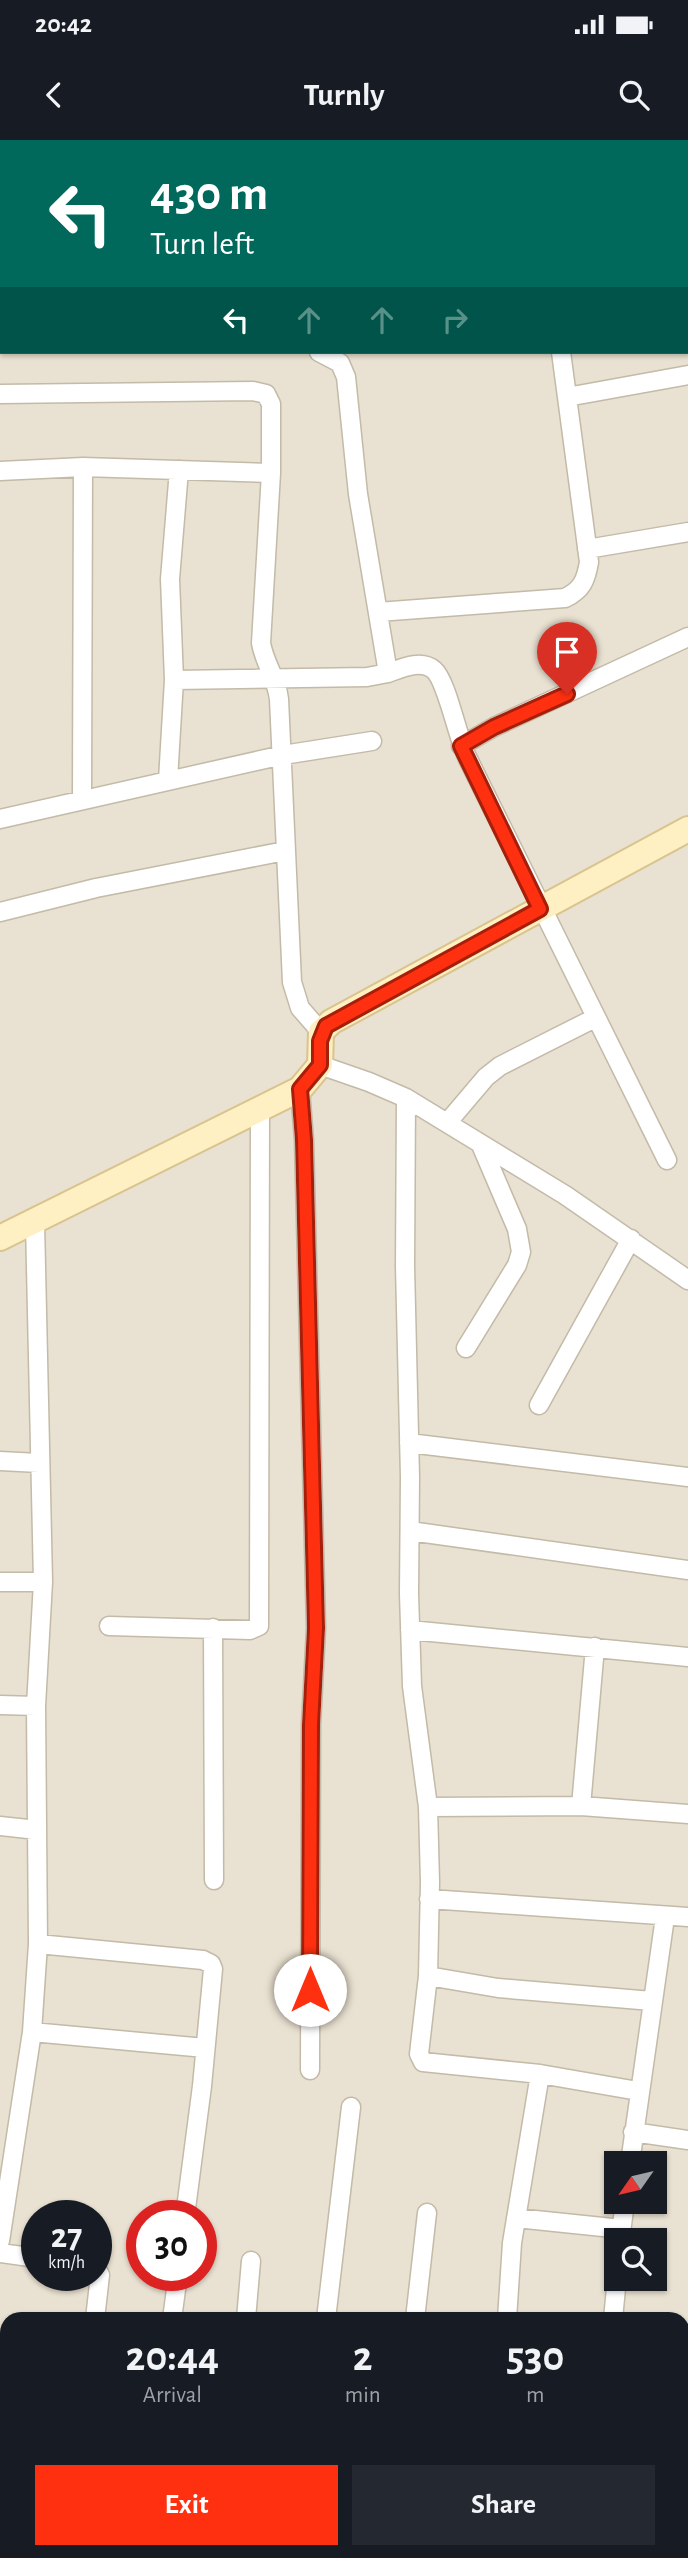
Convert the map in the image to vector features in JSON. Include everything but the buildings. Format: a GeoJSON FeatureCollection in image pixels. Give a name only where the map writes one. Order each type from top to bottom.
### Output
{"type":"FeatureCollection","features":[{"type":"Feature","properties":{"kind":"street"},"geometry":{"type":"LineString","coordinates":[[323,354],[340,363],[346,377],[358,494],[388,673]]}},
{"type":"Feature","properties":{"kind":"street"},"geometry":{"type":"LineString","coordinates":[[378,612],[565,598],[586,580],[589,562],[561,354]]}},
{"type":"Feature","properties":{"kind":"street"},"geometry":{"type":"LineString","coordinates":[[567,397],[688,375]]}},
{"type":"Feature","properties":{"kind":"street"},"geometry":{"type":"LineString","coordinates":[[0,394],[253,391],[265,394],[271,404],[271,473],[261,643],[263,656],[276,680],[283,755],[292,982],[300,1008],[321,1032],[320,1065],[300,1089],[0,1238]]}},
{"type":"Feature","properties":{"kind":"street"},"geometry":{"type":"LineString","coordinates":[[0,471],[83,467],[271,473]]}},
{"type":"Feature","properties":{"kind":"street"},"geometry":{"type":"LineString","coordinates":[[82,800],[83,467]]}},
{"type":"Feature","properties":{"kind":"street"},"geometry":{"type":"LineString","coordinates":[[168,780],[174,680],[170,579],[179,470]]}},
{"type":"Feature","properties":{"kind":"street"},"geometry":{"type":"LineString","coordinates":[[587,548],[688,532]]}},
{"type":"Feature","properties":{"kind":"street"},"geometry":{"type":"LineString","coordinates":[[461,746],[494,727],[688,637]]}},
{"type":"Feature","properties":{"kind":"street"},"geometry":{"type":"LineString","coordinates":[[174,680],[368,677],[424,665],[435,671],[442,683],[461,746],[667,1160]]}},
{"type":"Feature","properties":{"kind":"street"},"geometry":{"type":"LineString","coordinates":[[0,819],[283,755],[372,741]]}},
{"type":"Feature","properties":{"kind":"street"},"geometry":{"type":"LineString","coordinates":[[321,1032],[331,1022],[688,829]]}},
{"type":"Feature","properties":{"kind":"street"},"geometry":{"type":"LineString","coordinates":[[0,912],[96,888],[285,850]]}},
{"type":"Feature","properties":{"kind":"street"},"geometry":{"type":"LineString","coordinates":[[447,1123],[473,1091],[500,1066],[595,1018]]}},
{"type":"Feature","properties":{"kind":"street"},"geometry":{"type":"LineString","coordinates":[[320,1065],[406,1098],[565,1195],[688,1280]]}},
{"type":"Feature","properties":{"kind":"street"},"geometry":{"type":"LineString","coordinates":[[300,1089],[304,1140],[316,1628],[311,1725],[310,2070]]}},
{"type":"Feature","properties":{"kind":"street"},"geometry":{"type":"LineString","coordinates":[[406,1098],[405,1266],[410,1630],[412,1686],[428,1807],[428,1976],[419,2054],[423,2062],[540,2074],[638,2091]]}},
{"type":"Feature","properties":{"kind":"street"},"geometry":{"type":"LineString","coordinates":[[109,1626],[250,1630],[258,1627],[260,1622],[260,1108]]}},
{"type":"Feature","properties":{"kind":"street"},"geometry":{"type":"LineString","coordinates":[[466,1348],[517,1265],[521,1252],[517,1229],[481,1145]]}},
{"type":"Feature","properties":{"kind":"street"},"geometry":{"type":"LineString","coordinates":[[0,2239],[32,2032],[38,1944],[36,1706],[43,1582],[35,1222]]}},
{"type":"Feature","properties":{"kind":"street"},"geometry":{"type":"LineString","coordinates":[[539,1405],[631,1239]]}},
{"type":"Feature","properties":{"kind":"street"},"geometry":{"type":"LineString","coordinates":[[409,1443],[688,1477]]}},
{"type":"Feature","properties":{"kind":"street"},"geometry":{"type":"LineString","coordinates":[[0,1461],[40,1463]]}},
{"type":"Feature","properties":{"kind":"street"},"geometry":{"type":"LineString","coordinates":[[410,1531],[688,1570]]}},
{"type":"Feature","properties":{"kind":"street"},"geometry":{"type":"LineString","coordinates":[[0,1582],[43,1582]]}},
{"type":"Feature","properties":{"kind":"street"},"geometry":{"type":"LineString","coordinates":[[212,1628],[214,1880]]}},
{"type":"Feature","properties":{"kind":"street"},"geometry":{"type":"LineString","coordinates":[[410,1630],[688,1657]]}},
{"type":"Feature","properties":{"kind":"street"},"geometry":{"type":"LineString","coordinates":[[581,1806],[595,1647]]}},
{"type":"Feature","properties":{"kind":"street"},"geometry":{"type":"LineString","coordinates":[[0,1705],[36,1706]]}},
{"type":"Feature","properties":{"kind":"street"},"geometry":{"type":"LineString","coordinates":[[428,1807],[581,1806],[688,1814]]}},
{"type":"Feature","properties":{"kind":"street"},"geometry":{"type":"LineString","coordinates":[[0,1826],[37,1830]]}},
{"type":"Feature","properties":{"kind":"street"},"geometry":{"type":"LineString","coordinates":[[429,1899],[688,1917]]}},
{"type":"Feature","properties":{"kind":"street"},"geometry":{"type":"LineString","coordinates":[[631,2151],[665,1917]]}},
{"type":"Feature","properties":{"kind":"street"},"geometry":{"type":"LineString","coordinates":[[38,1944],[208,1960],[213,1969],[187,2200]]}},
{"type":"Feature","properties":{"kind":"street"},"geometry":{"type":"LineString","coordinates":[[428,1976],[498,1988],[652,2001]]}},
{"type":"Feature","properties":{"kind":"street"},"geometry":{"type":"LineString","coordinates":[[32,2032],[205,2048]]}},
{"type":"Feature","properties":{"kind":"street"},"geometry":{"type":"LineString","coordinates":[[508,2312],[516,2218],[540,2074]]}},
{"type":"Feature","properties":{"kind":"street"},"geometry":{"type":"LineString","coordinates":[[327,2312],[351,2107]]}},
{"type":"Feature","properties":{"kind":"street"},"geometry":{"type":"LineString","coordinates":[[633,2132],[688,2140]]}},
{"type":"Feature","properties":{"kind":"street"},"geometry":{"type":"LineString","coordinates":[[416,2312],[426,2213]]}},
{"type":"Feature","properties":{"kind":"street"},"geometry":{"type":"LineString","coordinates":[[516,2218],[604,2232]]}},
{"type":"Feature","properties":{"kind":"street"},"geometry":{"type":"LineString","coordinates":[[0,2253],[21,2256]]}},
{"type":"Feature","properties":{"kind":"street"},"geometry":{"type":"LineString","coordinates":[[247,2312],[251,2261]]}},
{"type":"Feature","properties":{"kind":"street"},"geometry":{"type":"LineString","coordinates":[[96,2312],[98,2291]]}},
{"type":"Feature","properties":{"kind":"street"},"geometry":{"type":"LineString","coordinates":[[173,2312],[176,2291]]}},
{"type":"Feature","properties":{"kind":"street"},"geometry":{"type":"LineString","coordinates":[[614,2312],[616,2291]]}},
{"type":"Feature","properties":{"kind":"shaded area"},"geometry":{"type":"Polygon","coordinates":[[[0,354],[688,354],[688,2312],[0,2312],[0,354]]]}},
{"type":"Feature","properties":{"kind":"route"},"geometry":{"type":"LineString","coordinates":[[310,1990],[311,1725],[316,1628],[304,1140],[300,1089],[320,1065],[321,1032],[331,1022],[540,909],[461,746],[494,727],[567,694]]}}]}
